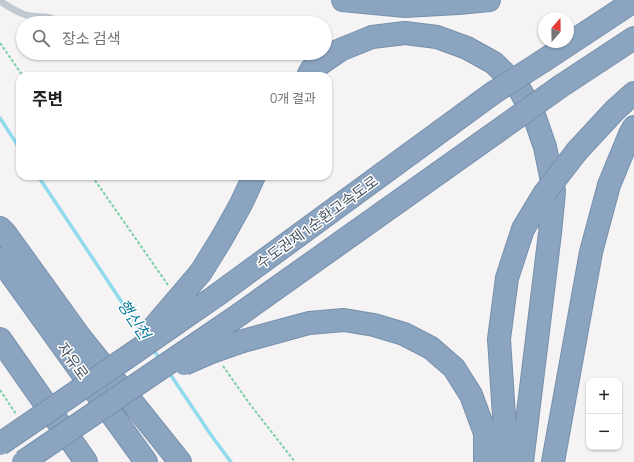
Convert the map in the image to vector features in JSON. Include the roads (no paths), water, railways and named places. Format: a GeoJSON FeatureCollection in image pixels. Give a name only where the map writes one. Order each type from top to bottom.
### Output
{"type":"FeatureCollection","features":[{"type":"Feature","properties":{"kind":"highway"},"geometry":{"type":"LineString","coordinates":[[343,0],[405,6],[489,0]]}},
{"type":"Feature","properties":{"kind":"highway","name":"수도권제1순환고속도로"},"geometry":{"type":"LineString","coordinates":[[0,444],[217,295],[493,93],[634,1]]}},
{"type":"Feature","properties":{"kind":"highway"},"geometry":{"type":"LineString","coordinates":[[332,56],[340,50],[372,37],[405,34],[437,37],[467,48],[494,63],[519,88],[535,118],[545,147],[554,191],[522,462]]}},
{"type":"Feature","properties":{"kind":"highway","name":"수도권제1순환고속도로"},"geometry":{"type":"LineString","coordinates":[[23,462],[233,319],[561,86],[634,38]]}},
{"type":"Feature","properties":{"kind":"highway"},"geometry":{"type":"LineString","coordinates":[[310,72],[326,60]]}},
{"type":"Feature","properties":{"kind":"highway"},"geometry":{"type":"LineString","coordinates":[[507,462],[499,339],[507,278],[524,229],[544,194],[577,151],[615,110],[634,93]]}},
{"type":"Feature","properties":{"kind":"highway"},"geometry":{"type":"LineString","coordinates":[[553,462],[590,252],[608,185],[634,127]]}},
{"type":"Feature","properties":{"kind":"highway"},"geometry":{"type":"LineString","coordinates":[[129,356],[201,272],[241,204],[252,180]]}},
{"type":"Feature","properties":{"kind":"highway"},"geometry":{"type":"LineString","coordinates":[[0,228],[80,337],[180,462]]}},
{"type":"Feature","properties":{"kind":"highway","name":"자유로"},"geometry":{"type":"LineString","coordinates":[[0,259],[146,462]]}},
{"type":"Feature","properties":{"kind":"highway"},"geometry":{"type":"LineString","coordinates":[[132,388],[209,353],[243,341],[309,323],[344,320],[374,325],[404,334],[431,348],[454,368],[471,395],[485,433],[485,462]]}},
{"type":"Feature","properties":{"kind":"highway"},"geometry":{"type":"LineString","coordinates":[[0,339],[86,462]]}},
{"type":"Feature","properties":{"kind":"lane"},"geometry":{"type":"LineString","coordinates":[[0,1],[16,11],[28,16],[45,16]]}},
{"type":"Feature","properties":{"kind":"waterway","name":"행신천"},"geometry":{"type":"LineString","coordinates":[[0,118],[16,143]]}},
{"type":"Feature","properties":{"kind":"waterway","name":"행신천"},"geometry":{"type":"LineString","coordinates":[[41,180],[141,331]]}},
{"type":"Feature","properties":{"kind":"waterway","name":"행신천"},"geometry":{"type":"LineString","coordinates":[[152,348],[160,359]]}},
{"type":"Feature","properties":{"kind":"waterway","name":"행신천"},"geometry":{"type":"LineString","coordinates":[[168,371],[231,462]]}}]}
